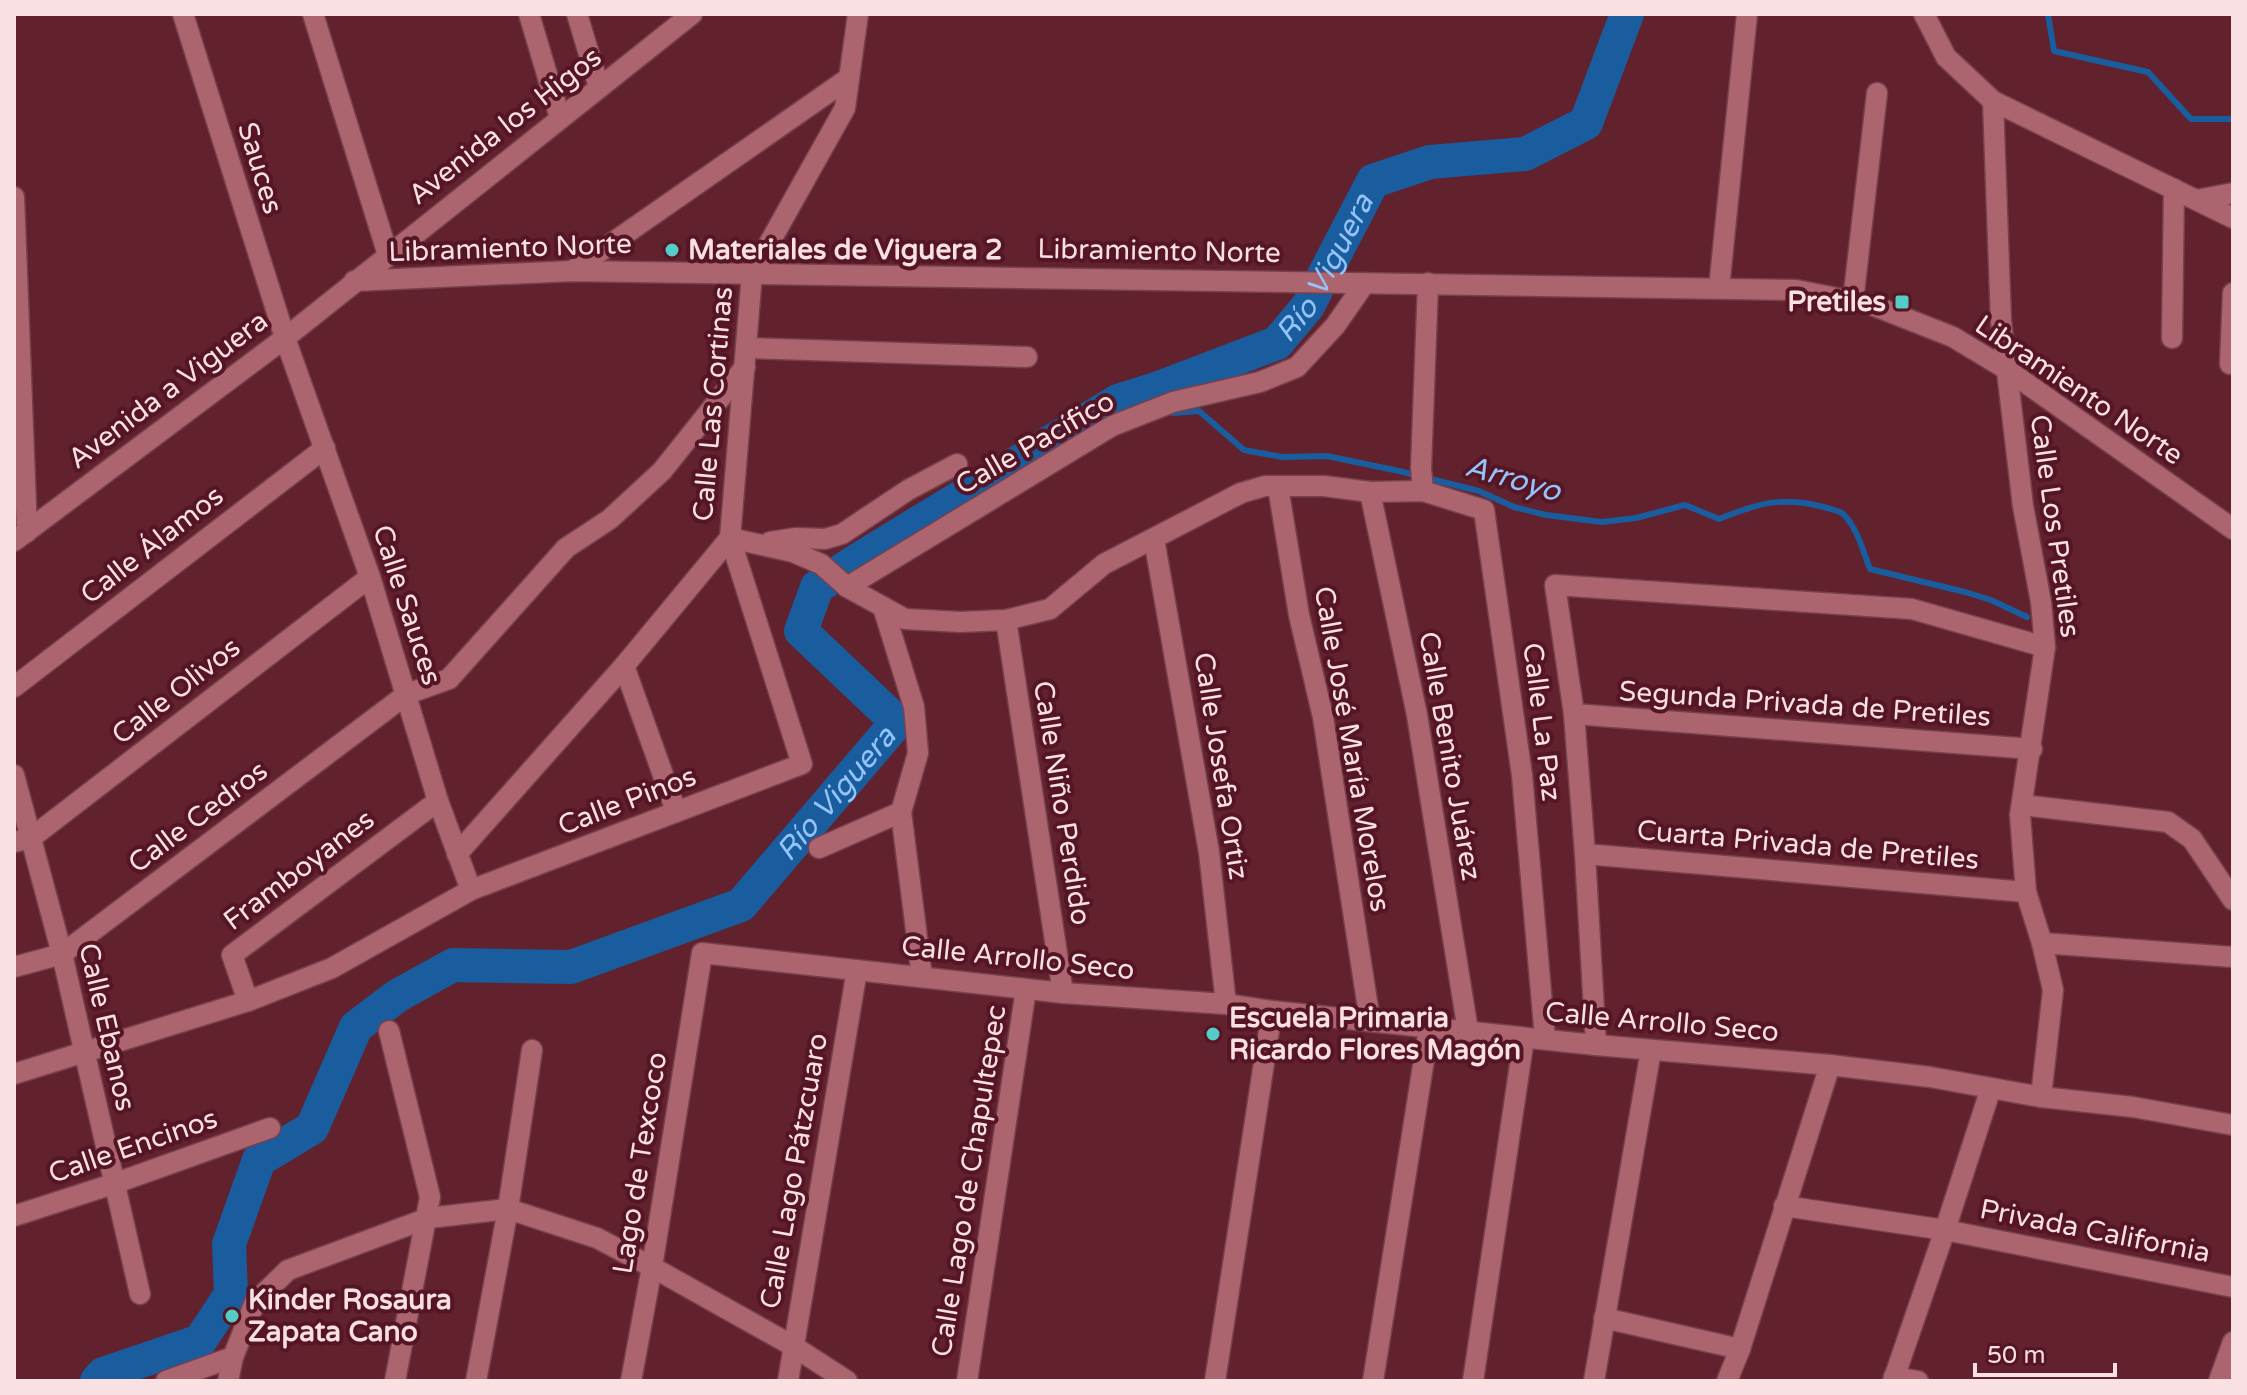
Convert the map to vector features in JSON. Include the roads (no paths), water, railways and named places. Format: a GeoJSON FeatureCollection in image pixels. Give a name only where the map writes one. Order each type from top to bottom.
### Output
{"type":"FeatureCollection","features":[{"type":"Feature","properties":{"kind":"street","name":"Sauces"},"geometry":{"type":"LineString","coordinates":[[183,14],[285,338]]}},
{"type":"Feature","properties":{"kind":"street"},"geometry":{"type":"LineString","coordinates":[[313,14],[388,255]]}},
{"type":"Feature","properties":{"kind":"street"},"geometry":{"type":"LineString","coordinates":[[529,14],[560,118]]}},
{"type":"Feature","properties":{"kind":"street"},"geometry":{"type":"LineString","coordinates":[[577,14],[599,87]]}},
{"type":"Feature","properties":{"kind":"street","name":"Avenida los Higos"},"geometry":{"type":"LineString","coordinates":[[354,281],[599,87],[666,23],[692,14]]}},
{"type":"Feature","properties":{"kind":"street","name":"Calle Las Cortinas"},"geometry":{"type":"LineString","coordinates":[[802,764],[730,538],[752,274],[845,108],[858,14]]}},
{"type":"Feature","properties":{"kind":"street"},"geometry":{"type":"LineString","coordinates":[[1719,288],[1747,14]]}},
{"type":"Feature","properties":{"kind":"street"},"geometry":{"type":"LineString","coordinates":[[1924,14],[1946,57],[1993,101],[2233,218]]}},
{"type":"Feature","properties":{"kind":"street"},"geometry":{"type":"LineString","coordinates":[[572,271],[849,78]]}},
{"type":"Feature","properties":{"kind":"street"},"geometry":{"type":"LineString","coordinates":[[1853,301],[1877,93]]}},
{"type":"Feature","properties":{"kind":"street","name":"Calle Los Pretiles"},"geometry":{"type":"LineString","coordinates":[[1993,101],[2001,321],[2023,506],[2041,602],[2045,647],[2020,815],[2026,892],[2053,990],[2041,1097]]}},
{"type":"Feature","properties":{"kind":"street"},"geometry":{"type":"LineString","coordinates":[[2172,338],[2174,189]]}},
{"type":"Feature","properties":{"kind":"street"},"geometry":{"type":"LineString","coordinates":[[2197,200],[2230,192]]}},
{"type":"Feature","properties":{"kind":"street"},"geometry":{"type":"LineString","coordinates":[[14,197],[20,537]]}},
{"type":"Feature","properties":{"kind":"street","name":"Libramiento Norte"},"geometry":{"type":"LineString","coordinates":[[354,281],[572,271],[1796,290],[1872,305],[1953,337],[2006,369],[2233,529]]}},
{"type":"Feature","properties":{"kind":"street","name":"Avenida a Viguera"},"geometry":{"type":"LineString","coordinates":[[20,537],[285,338],[354,281]]}},
{"type":"Feature","properties":{"kind":"street","name":"Calle Pacífico"},"geometry":{"type":"LineString","coordinates":[[847,587],[1112,426],[1167,404],[1260,382],[1297,367],[1335,326],[1365,283]]}},
{"type":"Feature","properties":{"kind":"street"},"geometry":{"type":"LineString","coordinates":[[457,854],[624,666],[730,538],[793,552],[821,564],[847,587],[905,619],[961,622],[1006,620],[1050,609],[1104,564],[1241,493],[1265,486],[1324,486],[1370,492],[1422,480],[1428,283]]}},
{"type":"Feature","properties":{"kind":"street"},"geometry":{"type":"LineString","coordinates":[[2230,364],[2233,293]]}},
{"type":"Feature","properties":{"kind":"street","name":"Calle Sauces"},"geometry":{"type":"LineString","coordinates":[[285,338],[370,577],[438,801],[471,890]]}},
{"type":"Feature","properties":{"kind":"street"},"geometry":{"type":"LineString","coordinates":[[745,357],[1027,357]]}},
{"type":"Feature","properties":{"kind":"street","name":"Calle Cedros"},"geometry":{"type":"LineString","coordinates":[[14,967],[62,954],[407,694],[449,679],[566,548],[610,519],[662,471],[745,357]]}},
{"type":"Feature","properties":{"kind":"street","name":"Calle Álamos"},"geometry":{"type":"LineString","coordinates":[[14,687],[325,448]]}},
{"type":"Feature","properties":{"kind":"street"},"geometry":{"type":"LineString","coordinates":[[758,544],[796,538],[825,539],[842,534],[908,490],[957,464]]}},
{"type":"Feature","properties":{"kind":"street","name":"Calle La Paz"},"geometry":{"type":"LineString","coordinates":[[1422,480],[1484,510],[1522,775],[1545,1038]]}},
{"type":"Feature","properties":{"kind":"street","name":"Calle José María Morelos"},"geometry":{"type":"LineString","coordinates":[[1278,487],[1299,615],[1323,717],[1370,1021]]}},
{"type":"Feature","properties":{"kind":"street","name":"Calle Benito Juárez"},"geometry":{"type":"LineString","coordinates":[[1370,492],[1417,715],[1468,1031]]}},
{"type":"Feature","properties":{"kind":"street","name":"Calle Josefa Ortiz"},"geometry":{"type":"LineString","coordinates":[[1154,539],[1209,852],[1226,1004]]}},
{"type":"Feature","properties":{"kind":"street","name":"Calle Olivos"},"geometry":{"type":"LineString","coordinates":[[22,840],[370,577]]}},
{"type":"Feature","properties":{"kind":"street"},"geometry":{"type":"LineString","coordinates":[[1596,1045],[1574,714],[1555,585],[1912,609],[2045,647]]}},
{"type":"Feature","properties":{"kind":"street"},"geometry":{"type":"LineString","coordinates":[[883,607],[914,707],[916,723],[918,753],[901,812],[922,977]]}},
{"type":"Feature","properties":{"kind":"street","name":"Calle Niño Perdido"},"geometry":{"type":"LineString","coordinates":[[1006,620],[1063,993]]}},
{"type":"Feature","properties":{"kind":"street"},"geometry":{"type":"LineString","coordinates":[[624,666],[676,811]]}},
{"type":"Feature","properties":{"kind":"street","name":"Segunda Privada de Pretiles"},"geometry":{"type":"LineString","coordinates":[[1574,714],[2032,749]]}},
{"type":"Feature","properties":{"kind":"street","name":"Calle Pinos"},"geometry":{"type":"LineString","coordinates":[[14,1074],[248,1001],[332,968],[471,890],[802,764]]}},
{"type":"Feature","properties":{"kind":"street","name":"Calle Ebanos"},"geometry":{"type":"LineString","coordinates":[[14,775],[22,840],[62,954],[140,1294]]}},
{"type":"Feature","properties":{"kind":"street","name":"Framboyanes"},"geometry":{"type":"LineString","coordinates":[[248,1001],[232,955],[438,801]]}},
{"type":"Feature","properties":{"kind":"street"},"geometry":{"type":"LineString","coordinates":[[2022,805],[2168,822],[2192,839],[2233,900]]}},
{"type":"Feature","properties":{"kind":"street"},"geometry":{"type":"LineString","coordinates":[[819,848],[901,812]]}},
{"type":"Feature","properties":{"kind":"street","name":"Cuarta Privada de Pretiles"},"geometry":{"type":"LineString","coordinates":[[1585,854],[2026,892]]}},
{"type":"Feature","properties":{"kind":"street"},"geometry":{"type":"LineString","coordinates":[[2042,943],[2233,957]]}},
{"type":"Feature","properties":{"kind":"street","name":"Calle Arrollo Seco"},"geometry":{"type":"LineString","coordinates":[[702,953],[1063,993],[1226,1004],[1524,1038],[1830,1065],[1930,1077],[2041,1097],[2133,1107],[2233,1125]]}},
{"type":"Feature","properties":{"kind":"street","name":"Lago de Texcoco"},"geometry":{"type":"LineString","coordinates":[[631,1381],[702,953]]}},
{"type":"Feature","properties":{"kind":"street","name":"Calle Lago Pátzcuaro"},"geometry":{"type":"LineString","coordinates":[[788,1381],[857,970]]}},
{"type":"Feature","properties":{"kind":"street","name":"Calle Lago de Chapultepec"},"geometry":{"type":"LineString","coordinates":[[967,1381],[1026,989]]}},
{"type":"Feature","properties":{"kind":"street"},"geometry":{"type":"LineString","coordinates":[[1215,1381],[1272,1011]]}},
{"type":"Feature","properties":{"kind":"street"},"geometry":{"type":"LineString","coordinates":[[1373,1381],[1429,1028]]}},
{"type":"Feature","properties":{"kind":"street"},"geometry":{"type":"LineString","coordinates":[[389,1031],[430,1197],[395,1381]]}},
{"type":"Feature","properties":{"kind":"street"},"geometry":{"type":"LineString","coordinates":[[1473,1381],[1524,1038]]}},
{"type":"Feature","properties":{"kind":"street"},"geometry":{"type":"LineString","coordinates":[[476,1381],[508,1209],[532,1050]]}},
{"type":"Feature","properties":{"kind":"street"},"geometry":{"type":"LineString","coordinates":[[1594,1381],[1651,1050]]}},
{"type":"Feature","properties":{"kind":"street"},"geometry":{"type":"LineString","coordinates":[[1727,1381],[1740,1349],[1830,1065]]}},
{"type":"Feature","properties":{"kind":"street"},"geometry":{"type":"LineString","coordinates":[[1918,1381],[1894,1379],[1991,1088]]}},
{"type":"Feature","properties":{"kind":"street","name":"Calle Encinos"},"geometry":{"type":"LineString","coordinates":[[14,1216],[270,1128]]}},
{"type":"Feature","properties":{"kind":"street","name":"Privada California"},"geometry":{"type":"LineString","coordinates":[[1784,1206],[1945,1230],[2233,1287]]}},
{"type":"Feature","properties":{"kind":"street"},"geometry":{"type":"LineString","coordinates":[[228,1381],[233,1357],[255,1302],[288,1270],[428,1218],[508,1209],[597,1238],[793,1346],[847,1381]]}},
{"type":"Feature","properties":{"kind":"street"},"geometry":{"type":"LineString","coordinates":[[1604,1318],[1740,1349]]}},
{"type":"Feature","properties":{"kind":"street"},"geometry":{"type":"LineString","coordinates":[[2219,1381],[2233,1342]]}},
{"type":"Feature","properties":{"kind":"street"},"geometry":{"type":"LineString","coordinates":[[166,1381],[233,1357]]}},
{"type":"Feature","properties":{"kind":"waterway","name":"Río Viguera"},"geometry":{"type":"LineString","coordinates":[[97,1381],[103,1374],[200,1341],[231,1294],[229,1244],[259,1160],[312,1128],[356,1027],[397,996],[453,965],[571,967],[741,905],[897,722],[801,631],[817,587],[1118,401],[1277,343],[1308,306],[1373,181],[1430,162],[1525,154],[1586,123],[1627,14]]}},
{"type":"Feature","properties":{"kind":"waterway"},"geometry":{"type":"LineString","coordinates":[[2048,14],[2054,51],[2148,72],[2191,119],[2233,119]]}},
{"type":"Feature","properties":{"kind":"waterway","name":"Arroyo"},"geometry":{"type":"LineString","coordinates":[[1159,388],[1173,413],[1199,411],[1244,450],[1282,457],[1327,456],[1399,471],[1479,491],[1514,507],[1546,515],[1602,522],[1636,518],[1685,505],[1719,519],[1770,503],[1795,502],[1824,507],[1847,518],[1870,569],[1965,592],[2027,617]]}},
{"type":"Feature","properties":{"kind":"place","name":"Materiales de Viguera 2"},"geometry":{"type":"Point","coordinates":[672,250]}},
{"type":"Feature","properties":{"kind":"place","name":"Pretiles"},"geometry":{"type":"Point","coordinates":[1902,302]}},
{"type":"Feature","properties":{"kind":"place","name":"Escuela Primaria Ricardo Flores Magón"},"geometry":{"type":"Point","coordinates":[1213,1034]}},
{"type":"Feature","properties":{"kind":"place","name":"Kinder Rosaura Zapata Cano"},"geometry":{"type":"Point","coordinates":[232,1316]}}]}
